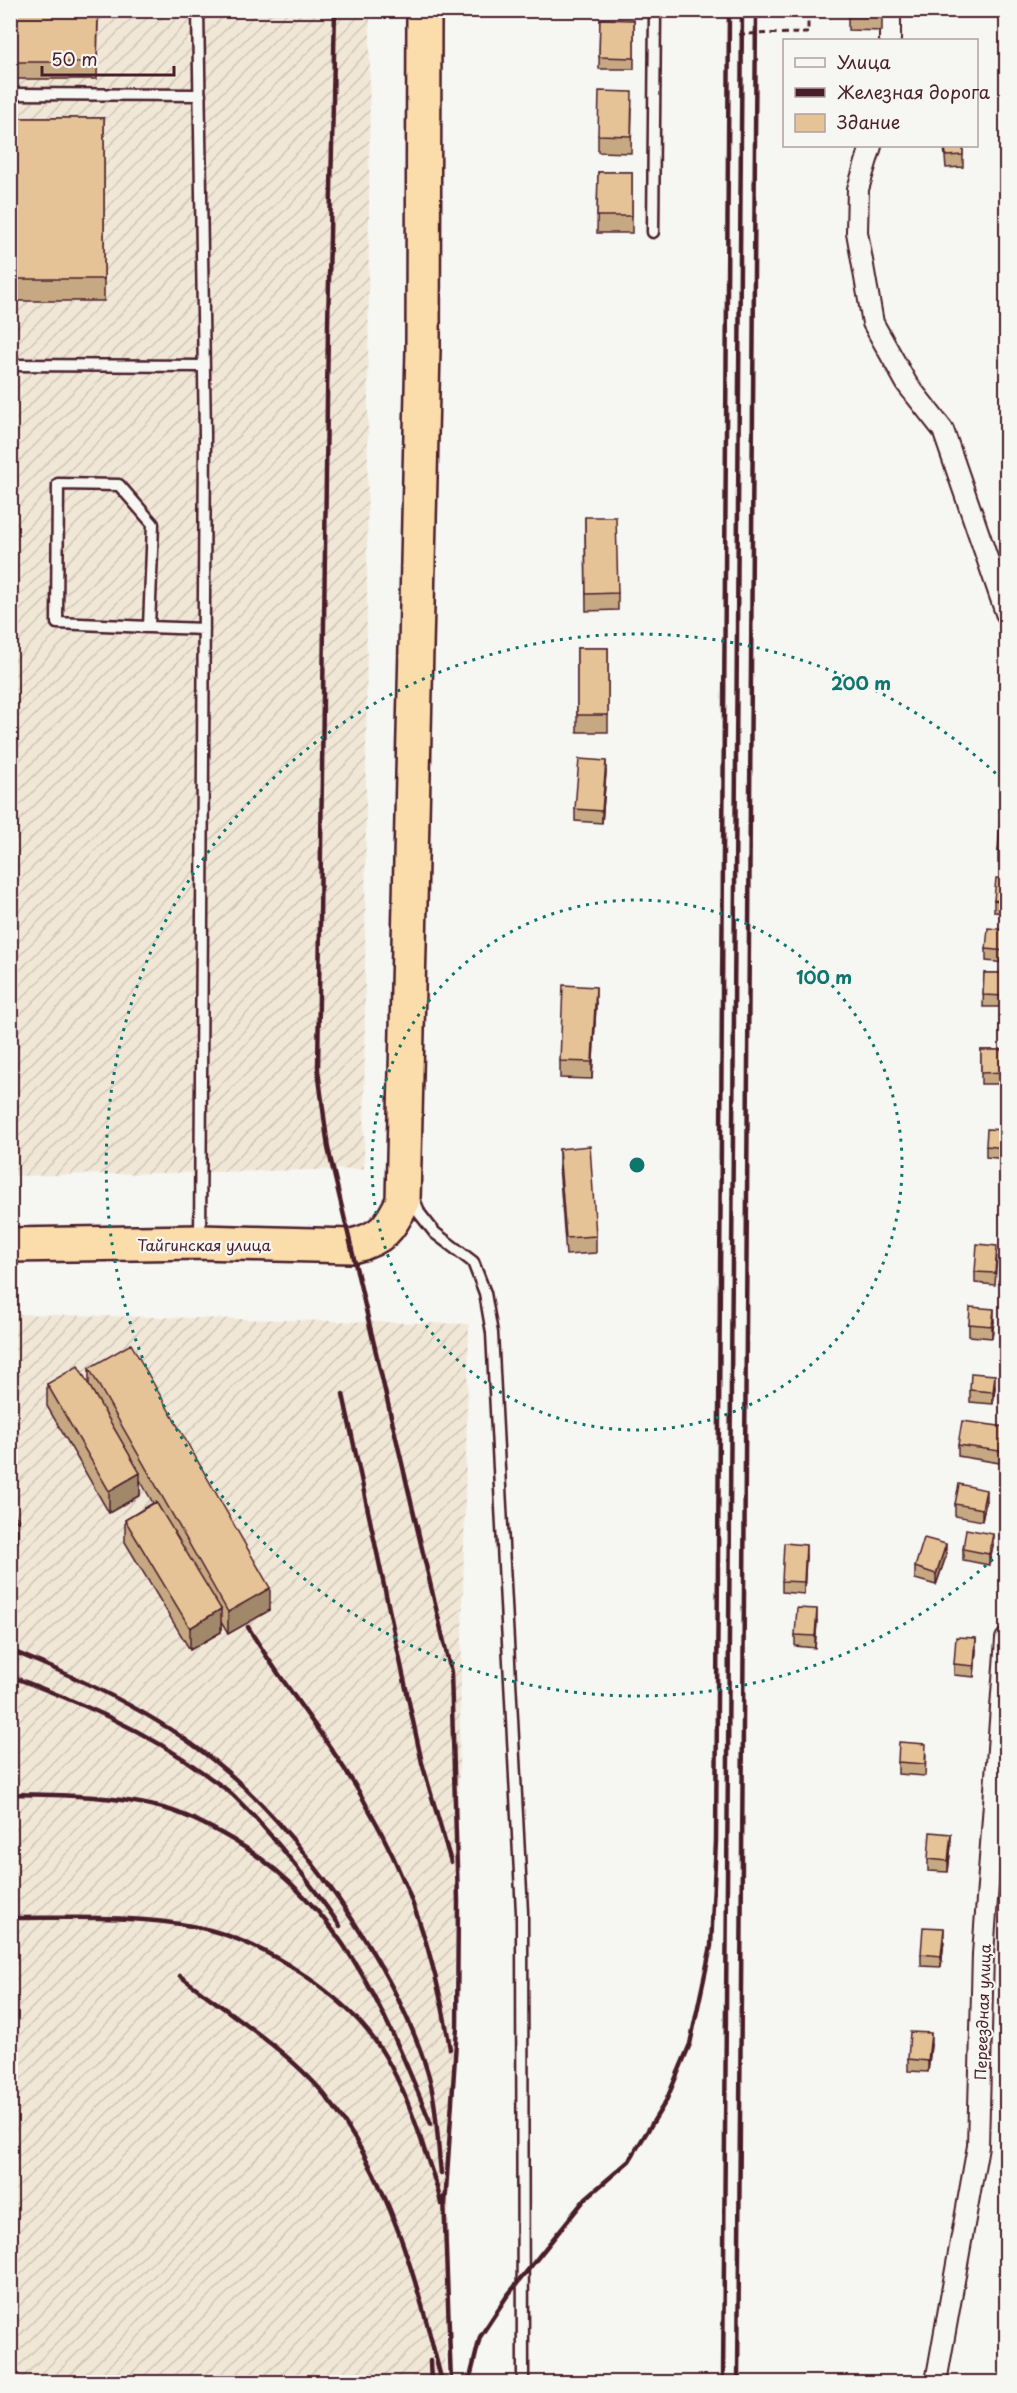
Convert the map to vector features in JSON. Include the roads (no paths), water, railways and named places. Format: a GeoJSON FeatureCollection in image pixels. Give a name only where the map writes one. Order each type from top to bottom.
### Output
{"type":"FeatureCollection","features":[{"type":"Feature","properties":{"kind":"highway"},"geometry":{"type":"LineString","coordinates":[[405,1178],[423,349],[424,10]]}},
{"type":"Feature","properties":{"kind":"highway","name":"Тайгинская улица"},"geometry":{"type":"LineString","coordinates":[[10,1245],[200,1242],[352,1246],[372,1240],[391,1225],[403,1201],[405,1178]]}},
{"type":"Feature","properties":{"kind":"street"},"geometry":{"type":"LineString","coordinates":[[890,10],[890,39]]}},
{"type":"Feature","properties":{"kind":"street"},"geometry":{"type":"LineString","coordinates":[[870,147],[858,189],[857,232],[873,323],[907,384],[943,430],[1006,614]]}},
{"type":"Feature","properties":{"kind":"street","name":"Переездная улица"},"geometry":{"type":"LineString","coordinates":[[936,2382],[978,2146],[984,1954],[1006,1638]]}},
{"type":"Feature","properties":{"kind":"lane"},"geometry":{"type":"LineString","coordinates":[[198,10],[204,366],[200,1242]]}},
{"type":"Feature","properties":{"kind":"lane"},"geometry":{"type":"LineString","coordinates":[[653,232],[655,10]]}},
{"type":"Feature","properties":{"kind":"lane"},"geometry":{"type":"LineString","coordinates":[[10,94],[200,95]]}},
{"type":"Feature","properties":{"kind":"lane"},"geometry":{"type":"LineString","coordinates":[[10,364],[204,366]]}},
{"type":"Feature","properties":{"kind":"lane"},"geometry":{"type":"LineString","coordinates":[[149,627],[153,524],[119,485],[58,484],[57,622],[149,627],[204,629]]}},
{"type":"Feature","properties":{"kind":"lane"},"geometry":{"type":"LineString","coordinates":[[405,1178],[420,1214],[430,1226],[473,1262],[486,1293],[492,1333],[522,1912],[523,2382]]}},
{"type":"Feature","properties":{"kind":"railway"},"geometry":{"type":"LineString","coordinates":[[335,10],[328,326],[318,1070],[328,1148],[451,1672],[458,1901],[457,2027],[445,2205]]}},
{"type":"Feature","properties":{"kind":"railway"},"geometry":{"type":"LineString","coordinates":[[469,2382],[480,2337],[507,2296],[586,2198],[629,2161],[666,2101],[690,2044],[711,1946],[716,1841],[729,10]]}},
{"type":"Feature","properties":{"kind":"railway"},"geometry":{"type":"LineString","coordinates":[[723,2382],[742,10]]}},
{"type":"Feature","properties":{"kind":"railway"},"geometry":{"type":"LineString","coordinates":[[738,2382],[756,10]]}},
{"type":"Feature","properties":{"kind":"railway"},"geometry":{"type":"LineString","coordinates":[[343,1394],[422,1763],[451,1862]]}},
{"type":"Feature","properties":{"kind":"railway"},"geometry":{"type":"LineString","coordinates":[[248,1627],[349,1775],[394,1858],[428,1950],[437,1982],[450,2049]]}},
{"type":"Feature","properties":{"kind":"railway"},"geometry":{"type":"LineString","coordinates":[[10,1650],[116,1698],[190,1743],[245,1788],[310,1860],[368,1944],[412,2030],[430,2082],[435,2108],[441,2173]]}},
{"type":"Feature","properties":{"kind":"railway"},"geometry":{"type":"LineString","coordinates":[[10,1676],[61,1696],[136,1731],[183,1758],[226,1789],[279,1844],[340,1926]]}},
{"type":"Feature","properties":{"kind":"railway"},"geometry":{"type":"LineString","coordinates":[[10,1794],[104,1798],[141,1803],[169,1810],[216,1830],[271,1866],[304,1896],[332,1929],[356,1964],[396,2042],[431,2124]]}},
{"type":"Feature","properties":{"kind":"railway"},"geometry":{"type":"LineString","coordinates":[[10,1918],[128,1919],[197,1927],[249,1944],[303,1974],[351,2013],[370,2034],[385,2056],[412,2115],[441,2204]]}},
{"type":"Feature","properties":{"kind":"railway"},"geometry":{"type":"LineString","coordinates":[[180,1976],[293,2062],[324,2094],[347,2126],[384,2195],[398,2232],[411,2269],[442,2382]]}},
{"type":"Feature","properties":{"kind":"railway"},"geometry":{"type":"LineString","coordinates":[[444,2197],[451,2382]]}},
{"type":"Feature","properties":{"kind":"railway"},"geometry":{"type":"LineString","coordinates":[[430,2361],[431,2382]]}}]}
